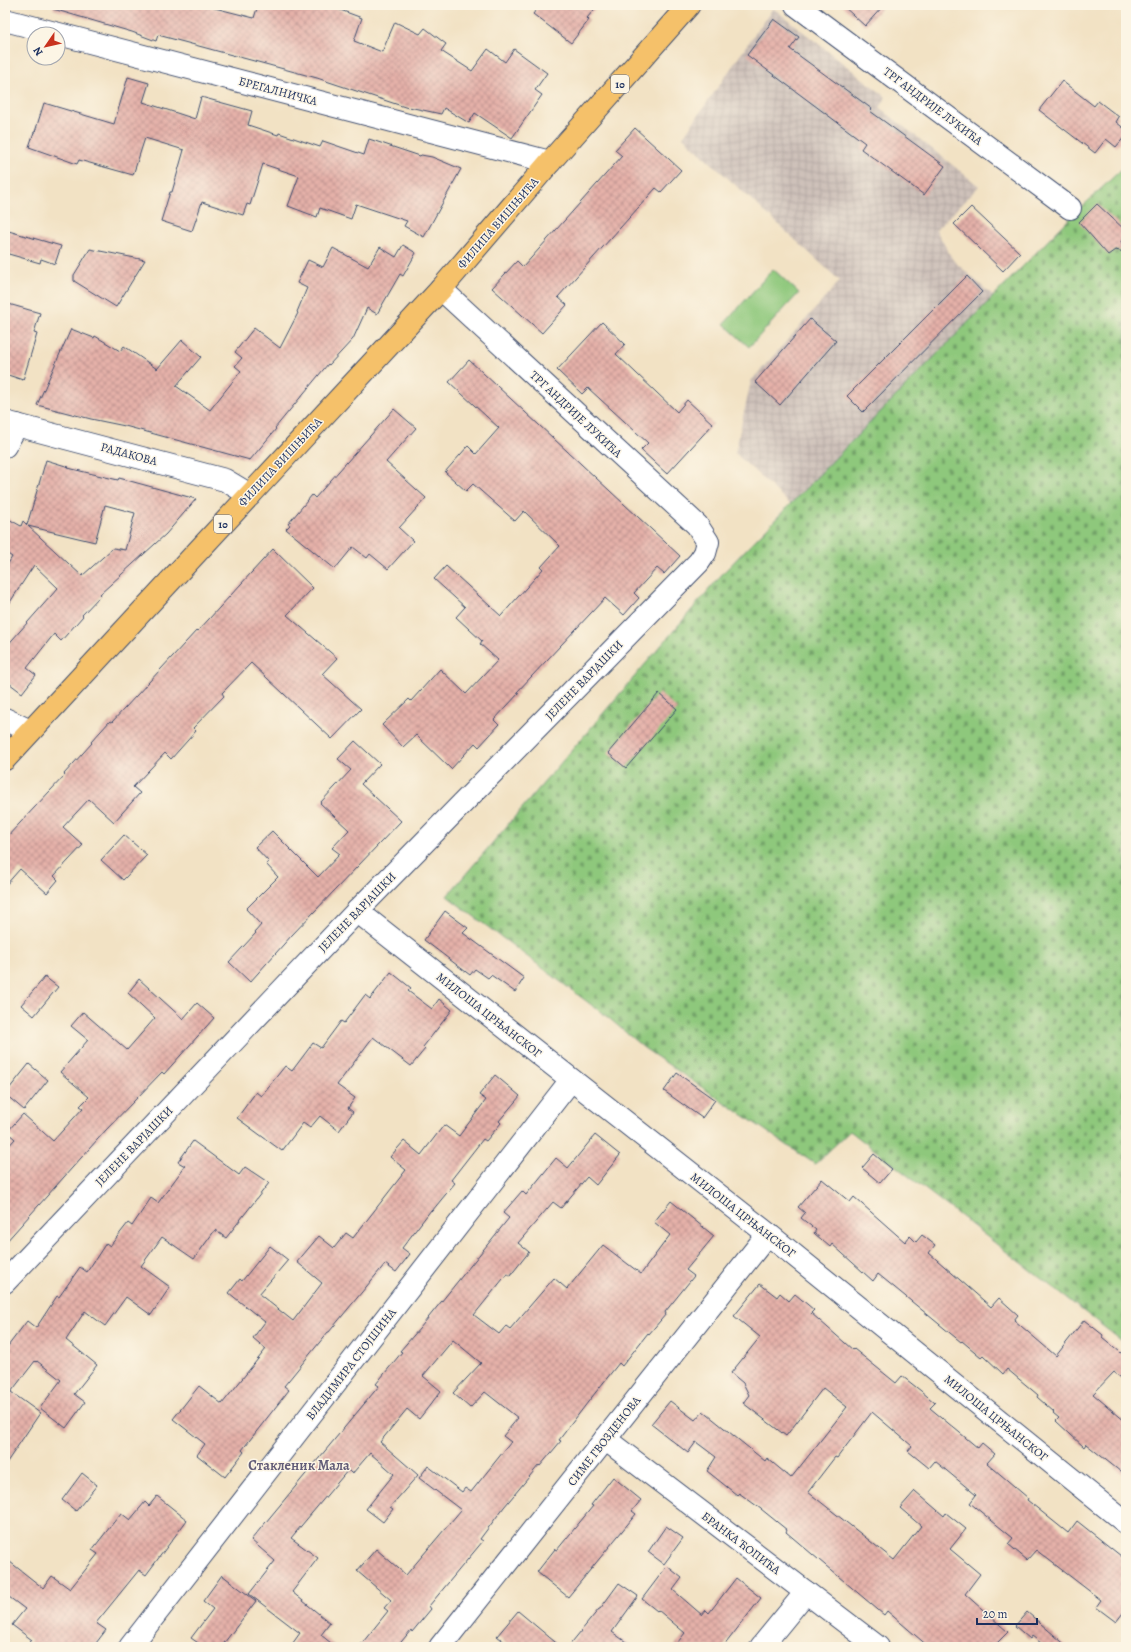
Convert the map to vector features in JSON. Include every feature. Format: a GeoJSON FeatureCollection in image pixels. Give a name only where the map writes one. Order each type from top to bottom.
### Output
{"type":"FeatureCollection","features":[{"type":"Feature","properties":{"kind":"main road","name":"10"},"geometry":{"type":"LineString","coordinates":[[550,162],[689,5]]}},
{"type":"Feature","properties":{"kind":"main road","name":"ФИЛИПА ВИШЊИЋА"},"geometry":{"type":"LineString","coordinates":[[5,759],[441,289],[550,162]]}},
{"type":"Feature","properties":{"kind":"street","name":"ТРГ АНДРИЈЕ ЛУКИЋА"},"geometry":{"type":"LineString","coordinates":[[796,5],[1070,208]]}},
{"type":"Feature","properties":{"kind":"street","name":"БРЕГАЛНИЧКА"},"geometry":{"type":"LineString","coordinates":[[5,20],[550,162]]}},
{"type":"Feature","properties":{"kind":"street","name":"ТРГ АНДРИЈЕ ЛУКИЋА"},"geometry":{"type":"LineString","coordinates":[[441,289],[697,525],[708,542]]}},
{"type":"Feature","properties":{"kind":"street","name":"РАДАКОВА"},"geometry":{"type":"LineString","coordinates":[[11,424],[225,480],[250,494]]}},
{"type":"Feature","properties":{"kind":"street"},"geometry":{"type":"LineString","coordinates":[[5,446],[11,424]]}},
{"type":"Feature","properties":{"kind":"street","name":"ЈЕЛЕНЕ ВАРЈАШКИ"},"geometry":{"type":"LineString","coordinates":[[5,1282],[357,912],[699,562],[705,553],[708,542]]}},
{"type":"Feature","properties":{"kind":"street"},"geometry":{"type":"LineString","coordinates":[[5,719],[30,731]]}},
{"type":"Feature","properties":{"kind":"street","name":"МИЛОША ЦРЊАНСКОГ"},"geometry":{"type":"LineString","coordinates":[[357,912],[768,1234],[1126,1523]]}},
{"type":"Feature","properties":{"kind":"street","name":"ВЛАДИМИРА СТОЈШИНА"},"geometry":{"type":"LineString","coordinates":[[130,1647],[571,1080]]}},
{"type":"Feature","properties":{"kind":"street","name":"СИМЕ ГВОЗДЕНОВА"},"geometry":{"type":"LineString","coordinates":[[440,1647],[768,1234]]}},
{"type":"Feature","properties":{"kind":"street","name":"БРАНКА ЋОПИЋА"},"geometry":{"type":"LineString","coordinates":[[605,1439],[878,1647]]}},
{"type":"Feature","properties":{"kind":"street"},"geometry":{"type":"LineString","coordinates":[[761,1647],[806,1592]]}},
{"type":"Feature","properties":{"kind":"shaded area"},"geometry":{"type":"Polygon","coordinates":[[[773,8],[886,97],[880,108],[979,186],[936,230],[953,260],[994,297],[790,504],[735,453],[751,381],[840,281],[683,137],[773,8]]]}},
{"type":"Feature","properties":{"kind":"green space"},"geometry":{"type":"Polygon","coordinates":[[[1126,165],[1126,1344],[850,1131],[815,1164],[644,1048],[610,1019],[447,896],[724,572],[1069,219],[1126,165]]]}},
{"type":"Feature","properties":{"kind":"green space"},"geometry":{"type":"Polygon","coordinates":[[[773,269],[799,293],[749,347],[724,324],[773,269]]]}},
{"type":"Feature","properties":{"kind":"building"},"geometry":{"type":"Polygon","coordinates":[[[54,5],[203,5],[254,18],[258,5],[336,5],[335,8],[362,18],[354,41],[382,52],[395,22],[420,34],[425,28],[446,44],[441,51],[472,71],[488,49],[505,62],[514,49],[547,73],[535,90],[542,95],[512,138],[475,113],[469,123],[444,108],[441,114],[408,108],[317,78],[158,35],[156,41],[132,32],[53,9],[54,5]]]}},
{"type":"Feature","properties":{"kind":"building"},"geometry":{"type":"Polygon","coordinates":[[[540,5],[598,5],[587,18],[589,20],[571,43],[533,14],[540,5]]]}},
{"type":"Feature","properties":{"kind":"building"},"geometry":{"type":"Polygon","coordinates":[[[842,5],[884,5],[865,26],[842,5]]]}},
{"type":"Feature","properties":{"kind":"building"},"geometry":{"type":"Polygon","coordinates":[[[774,19],[799,37],[790,49],[872,109],[870,111],[945,166],[924,195],[861,149],[865,143],[747,55],[774,19]]]}},
{"type":"Feature","properties":{"kind":"building"},"geometry":{"type":"Polygon","coordinates":[[[128,77],[149,83],[143,102],[195,119],[201,97],[252,111],[248,125],[278,135],[279,133],[320,147],[323,141],[364,155],[369,139],[420,156],[432,157],[461,169],[424,237],[404,226],[407,221],[356,204],[351,219],[320,208],[317,217],[288,206],[299,176],[263,164],[250,205],[247,204],[243,215],[202,202],[192,231],[161,221],[170,192],[172,192],[184,150],[145,138],[133,175],[79,160],[77,164],[29,147],[44,103],[114,124],[128,77]]]}},
{"type":"Feature","properties":{"kind":"building"},"geometry":{"type":"Polygon","coordinates":[[[1062,81],[1094,106],[1098,101],[1119,117],[1116,122],[1126,130],[1126,135],[1116,147],[1106,139],[1095,153],[1039,110],[1062,81]]]}},
{"type":"Feature","properties":{"kind":"building"},"geometry":{"type":"Polygon","coordinates":[[[635,128],[681,170],[661,192],[656,188],[558,297],[567,305],[542,333],[492,288],[517,261],[523,267],[622,156],[615,150],[635,128]]]}},
{"type":"Feature","properties":{"kind":"building"},"geometry":{"type":"Polygon","coordinates":[[[1097,204],[1126,231],[1126,237],[1121,241],[1125,252],[1115,250],[1108,255],[1079,222],[1097,204]]]}},
{"type":"Feature","properties":{"kind":"building"},"geometry":{"type":"Polygon","coordinates":[[[971,207],[1020,253],[1003,271],[954,224],[971,207]]]}},
{"type":"Feature","properties":{"kind":"building"},"geometry":{"type":"Polygon","coordinates":[[[5,230],[61,246],[55,264],[41,259],[40,263],[5,253],[5,230]]]}},
{"type":"Feature","properties":{"kind":"building"},"geometry":{"type":"Polygon","coordinates":[[[403,245],[416,253],[403,276],[400,274],[377,314],[367,308],[353,339],[329,365],[328,364],[250,460],[125,426],[37,405],[71,329],[94,338],[95,336],[120,351],[124,346],[157,369],[182,340],[201,357],[176,386],[210,410],[241,371],[235,366],[242,358],[235,352],[254,328],[280,348],[298,313],[297,312],[307,288],[297,283],[308,260],[323,267],[333,248],[368,267],[380,247],[396,257],[403,245]]]}},
{"type":"Feature","properties":{"kind":"building"},"geometry":{"type":"Polygon","coordinates":[[[90,249],[145,260],[116,307],[74,281],[74,275],[90,249]]]}},
{"type":"Feature","properties":{"kind":"building"},"geometry":{"type":"Polygon","coordinates":[[[967,276],[982,292],[863,412],[847,396],[967,276]]]}},
{"type":"Feature","properties":{"kind":"building"},"geometry":{"type":"Polygon","coordinates":[[[5,303],[40,313],[34,333],[37,334],[23,380],[5,374],[5,303]]]}},
{"type":"Feature","properties":{"kind":"building"},"geometry":{"type":"Polygon","coordinates":[[[810,319],[836,341],[780,405],[755,382],[810,319]]]}},
{"type":"Feature","properties":{"kind":"building"},"geometry":{"type":"Polygon","coordinates":[[[602,322],[625,344],[616,354],[677,412],[687,400],[713,424],[667,474],[641,450],[648,443],[588,388],[582,394],[557,370],[602,322]]]}},
{"type":"Feature","properties":{"kind":"building"},"geometry":{"type":"Polygon","coordinates":[[[469,360],[680,556],[664,574],[657,568],[634,593],[639,598],[624,615],[605,598],[517,692],[519,693],[494,720],[499,725],[479,747],[475,743],[451,769],[416,735],[403,747],[382,725],[409,699],[411,701],[440,669],[466,694],[498,660],[480,644],[482,641],[456,617],[465,607],[434,579],[446,566],[501,616],[543,569],[541,567],[560,546],[524,511],[515,521],[473,484],[466,491],[445,472],[468,446],[476,454],[499,428],[449,382],[469,360]]]}},
{"type":"Feature","properties":{"kind":"building"},"geometry":{"type":"Polygon","coordinates":[[[394,409],[416,428],[386,462],[426,498],[399,528],[413,541],[388,569],[370,554],[367,558],[353,547],[335,569],[286,529],[290,525],[288,524],[312,495],[315,498],[394,409]]]}},
{"type":"Feature","properties":{"kind":"building"},"geometry":{"type":"Polygon","coordinates":[[[46,460],[69,467],[68,468],[118,480],[119,478],[196,499],[166,534],[100,594],[101,595],[82,615],[83,616],[61,641],[54,634],[27,668],[36,675],[22,693],[5,680],[5,648],[58,588],[34,565],[5,610],[5,569],[12,557],[5,552],[5,517],[21,526],[23,521],[27,525],[46,460]],[[105,505],[95,542],[28,526],[82,576],[113,548],[125,550],[135,513],[105,505]]]}},
{"type":"Feature","properties":{"kind":"building"},"geometry":{"type":"Polygon","coordinates":[[[273,549],[313,588],[287,615],[337,658],[322,674],[361,709],[332,739],[251,663],[222,693],[224,696],[193,728],[196,731],[171,759],[165,753],[133,787],[140,793],[114,822],[89,799],[63,827],[83,845],[54,876],[58,880],[47,893],[20,869],[5,886],[5,839],[65,775],[64,774],[110,721],[112,722],[273,549]]]}},
{"type":"Feature","properties":{"kind":"building"},"geometry":{"type":"Polygon","coordinates":[[[659,693],[677,709],[626,768],[608,753],[659,693]]]}},
{"type":"Feature","properties":{"kind":"building"},"geometry":{"type":"Polygon","coordinates":[[[355,741],[380,764],[361,784],[401,821],[292,935],[250,982],[229,962],[256,933],[255,932],[261,925],[246,909],[278,877],[266,864],[269,862],[255,847],[272,831],[318,877],[340,854],[332,848],[349,830],[320,803],[351,770],[338,759],[355,741]]]}},
{"type":"Feature","properties":{"kind":"building"},"geometry":{"type":"Polygon","coordinates":[[[124,835],[147,855],[123,880],[101,860],[124,835]]]}},
{"type":"Feature","properties":{"kind":"building"},"geometry":{"type":"Polygon","coordinates":[[[445,911],[468,928],[463,933],[524,978],[515,992],[491,975],[488,978],[475,969],[470,975],[424,940],[445,911]]]}},
{"type":"Feature","properties":{"kind":"building"},"geometry":{"type":"Polygon","coordinates":[[[391,972],[411,988],[408,991],[432,1009],[439,999],[452,1010],[423,1047],[425,1049],[411,1066],[373,1037],[337,1085],[355,1098],[348,1108],[353,1112],[339,1131],[320,1116],[310,1128],[303,1123],[282,1151],[237,1118],[256,1092],[261,1096],[285,1066],[292,1071],[313,1043],[321,1048],[341,1021],[344,1023],[365,995],[370,999],[391,972]]]}},
{"type":"Feature","properties":{"kind":"building"},"geometry":{"type":"Polygon","coordinates":[[[45,977],[58,987],[34,1016],[21,1005],[45,977]]]}},
{"type":"Feature","properties":{"kind":"building"},"geometry":{"type":"Polygon","coordinates":[[[139,979],[183,1019],[197,1003],[214,1018],[164,1074],[162,1072],[106,1130],[5,1243],[5,1150],[15,1139],[7,1132],[23,1114],[53,1141],[83,1108],[80,1106],[89,1097],[60,1072],[88,1040],[71,1026],[83,1012],[127,1050],[155,1018],[128,993],[139,979]]]}},
{"type":"Feature","properties":{"kind":"building"},"geometry":{"type":"Polygon","coordinates":[[[29,1064],[48,1080],[24,1110],[5,1094],[29,1064]]]}},
{"type":"Feature","properties":{"kind":"building"},"geometry":{"type":"Polygon","coordinates":[[[677,1073],[715,1100],[702,1118],[664,1091],[677,1073]]]}},
{"type":"Feature","properties":{"kind":"building"},"geometry":{"type":"Polygon","coordinates":[[[495,1075],[520,1096],[499,1121],[501,1123],[486,1141],[483,1139],[451,1180],[455,1183],[432,1211],[431,1210],[402,1248],[410,1254],[396,1272],[385,1264],[328,1332],[284,1386],[289,1390],[242,1450],[244,1452],[225,1477],[197,1455],[205,1444],[173,1419],[199,1386],[222,1404],[266,1349],[253,1338],[265,1322],[229,1293],[240,1279],[242,1281],[270,1246],[288,1260],[259,1294],[293,1321],[322,1283],[297,1262],[319,1236],[334,1248],[346,1233],[353,1238],[406,1170],[390,1157],[404,1141],[421,1155],[444,1125],[459,1136],[486,1100],[479,1095],[495,1075]]]}},
{"type":"Feature","properties":{"kind":"building"},"geometry":{"type":"Polygon","coordinates":[[[595,1135],[620,1155],[596,1185],[587,1177],[561,1208],[553,1202],[518,1243],[529,1252],[510,1276],[507,1274],[474,1315],[499,1334],[506,1326],[510,1329],[554,1278],[567,1289],[603,1245],[641,1274],[670,1235],[654,1222],[671,1201],[714,1236],[686,1270],[694,1276],[665,1312],[666,1314],[649,1334],[648,1333],[622,1366],[619,1363],[559,1440],[561,1441],[504,1507],[480,1539],[483,1541],[429,1606],[431,1609],[412,1632],[411,1630],[397,1647],[359,1647],[388,1611],[384,1608],[391,1600],[357,1571],[376,1549],[406,1575],[461,1510],[419,1478],[428,1466],[462,1492],[465,1488],[471,1492],[511,1442],[503,1436],[518,1418],[485,1392],[470,1408],[453,1393],[481,1363],[453,1340],[423,1376],[441,1391],[419,1419],[407,1409],[380,1442],[418,1475],[390,1507],[393,1509],[383,1522],[366,1509],[394,1474],[370,1453],[352,1474],[348,1470],[291,1538],[318,1558],[292,1592],[330,1623],[321,1635],[336,1647],[290,1647],[300,1633],[249,1594],[275,1561],[251,1540],[379,1386],[376,1384],[402,1352],[400,1351],[509,1218],[503,1213],[522,1191],[526,1195],[556,1158],[568,1168],[595,1135]]]}},
{"type":"Feature","properties":{"kind":"building"},"geometry":{"type":"Polygon","coordinates":[[[193,1141],[239,1175],[245,1167],[269,1183],[226,1238],[215,1230],[194,1259],[162,1237],[141,1266],[170,1287],[151,1315],[126,1297],[105,1326],[85,1311],[66,1340],[97,1365],[74,1394],[85,1402],[66,1428],[40,1408],[61,1380],[35,1361],[11,1392],[40,1413],[5,1465],[5,1350],[27,1321],[36,1328],[57,1296],[59,1297],[80,1267],[87,1272],[106,1243],[110,1246],[128,1223],[132,1226],[151,1198],[158,1203],[185,1166],[178,1162],[193,1141]]]}},
{"type":"Feature","properties":{"kind":"building"},"geometry":{"type":"Polygon","coordinates":[[[874,1154],[892,1169],[880,1183],[862,1168],[874,1154]]]}},
{"type":"Feature","properties":{"kind":"building"},"geometry":{"type":"Polygon","coordinates":[[[822,1179],[850,1202],[854,1197],[905,1242],[910,1236],[916,1242],[922,1235],[935,1245],[929,1253],[991,1307],[999,1298],[1018,1315],[1014,1320],[1056,1356],[1084,1320],[1103,1335],[1102,1337],[1126,1357],[1126,1382],[1114,1372],[1093,1394],[1126,1422],[1126,1476],[1086,1444],[1084,1447],[1056,1421],[1059,1418],[1037,1397],[1038,1395],[1007,1369],[1003,1374],[983,1355],[981,1357],[962,1341],[961,1342],[878,1274],[873,1281],[832,1244],[830,1247],[814,1233],[816,1230],[801,1218],[805,1213],[798,1207],[822,1179]]]}},
{"type":"Feature","properties":{"kind":"building"},"geometry":{"type":"Polygon","coordinates":[[[760,1284],[777,1297],[780,1293],[789,1301],[795,1294],[814,1310],[811,1313],[853,1350],[854,1349],[896,1383],[902,1376],[921,1391],[935,1403],[930,1408],[978,1448],[982,1443],[995,1454],[987,1463],[1028,1498],[1027,1500],[1068,1533],[1077,1521],[1126,1560],[1126,1609],[1116,1622],[1096,1607],[1101,1600],[1036,1550],[1027,1560],[1008,1544],[1013,1538],[970,1503],[976,1495],[935,1461],[929,1468],[908,1451],[912,1446],[872,1412],[837,1458],[835,1457],[808,1492],[894,1560],[921,1526],[900,1508],[915,1491],[944,1516],[946,1513],[966,1529],[950,1549],[980,1574],[965,1594],[1008,1632],[993,1647],[929,1647],[887,1611],[884,1615],[761,1509],[739,1493],[737,1495],[707,1471],[716,1457],[696,1442],[688,1453],[651,1424],[670,1401],[695,1420],[703,1411],[765,1461],[767,1458],[791,1478],[847,1407],[823,1388],[786,1436],[743,1403],[749,1395],[743,1383],[731,1373],[760,1337],[734,1316],[760,1284]]]}},
{"type":"Feature","properties":{"kind":"building"},"geometry":{"type":"Polygon","coordinates":[[[82,1473],[97,1485],[76,1511],[62,1500],[82,1473]]]}},
{"type":"Feature","properties":{"kind":"building"},"geometry":{"type":"Polygon","coordinates":[[[613,1477],[641,1500],[632,1511],[636,1514],[568,1597],[537,1572],[593,1506],[591,1505],[613,1477]]]}},
{"type":"Feature","properties":{"kind":"building"},"geometry":{"type":"Polygon","coordinates":[[[157,1496],[187,1520],[146,1575],[139,1570],[96,1623],[106,1630],[93,1647],[26,1647],[32,1640],[12,1625],[25,1609],[5,1594],[5,1558],[43,1588],[52,1576],[70,1589],[98,1554],[92,1550],[121,1513],[130,1520],[145,1502],[149,1506],[157,1496]]]}},
{"type":"Feature","properties":{"kind":"building"},"geometry":{"type":"Polygon","coordinates":[[[666,1526],[683,1538],[664,1564],[648,1552],[666,1526]]]}},
{"type":"Feature","properties":{"kind":"building"},"geometry":{"type":"Polygon","coordinates":[[[667,1566],[682,1578],[673,1590],[702,1615],[706,1610],[709,1613],[736,1578],[761,1598],[723,1647],[674,1647],[685,1633],[658,1610],[657,1611],[642,1599],[667,1566]]]}},
{"type":"Feature","properties":{"kind":"building"},"geometry":{"type":"Polygon","coordinates":[[[222,1575],[256,1601],[221,1647],[204,1647],[191,1638],[213,1609],[203,1601],[222,1575]]]}},
{"type":"Feature","properties":{"kind":"building"},"geometry":{"type":"Polygon","coordinates":[[[619,1583],[638,1596],[612,1632],[633,1647],[568,1647],[600,1609],[619,1583]]]}},
{"type":"Feature","properties":{"kind":"building"},"geometry":{"type":"Polygon","coordinates":[[[518,1611],[561,1647],[511,1647],[497,1636],[518,1611]]]}},
{"type":"Feature","properties":{"kind":"building"},"geometry":{"type":"Polygon","coordinates":[[[1027,1612],[1068,1647],[1046,1647],[1032,1636],[1030,1639],[1015,1626],[1027,1612]]]}},
{"type":"Feature","properties":{"kind":"district","name":"Стакленик Мала"},"geometry":{"type":"Point","coordinates":[299,1465]}}]}
